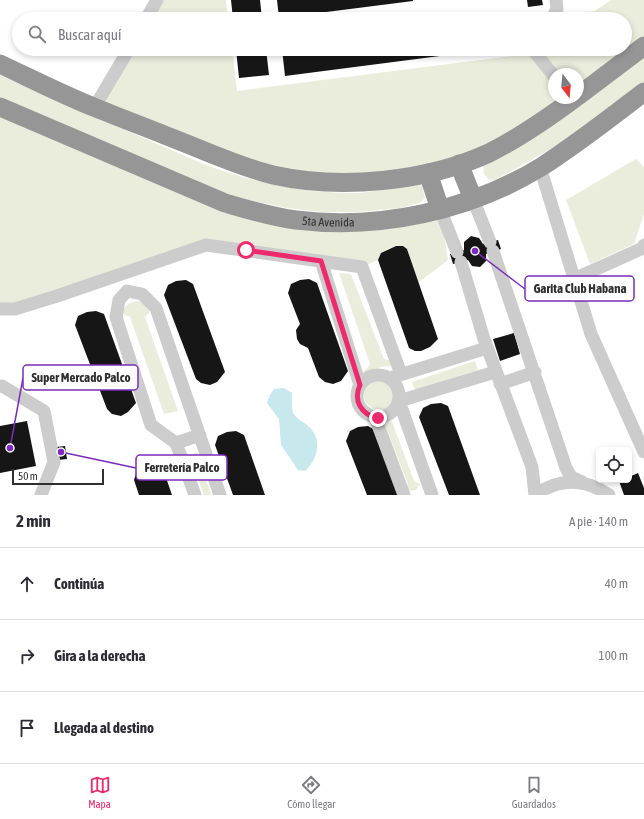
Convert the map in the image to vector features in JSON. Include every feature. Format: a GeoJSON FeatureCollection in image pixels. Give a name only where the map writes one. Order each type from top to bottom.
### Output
{"type":"FeatureCollection","features":[{"type":"Feature","properties":{"kind":"highway"},"geometry":{"type":"LineString","coordinates":[[632,55],[644,46]]}},
{"type":"Feature","properties":{"kind":"highway"},"geometry":{"type":"LineString","coordinates":[[584,91],[631,56]]}},
{"type":"Feature","properties":{"kind":"highway"},"geometry":{"type":"LineString","coordinates":[[0,64],[94,108],[238,163],[273,174],[307,180],[341,182],[379,181],[428,173],[459,164],[488,153],[512,140],[565,104]]}},
{"type":"Feature","properties":{"kind":"highway","name":"5ta Avenida"},"geometry":{"type":"LineString","coordinates":[[0,107],[225,203],[259,213],[295,220],[361,222],[396,220],[473,199],[540,167],[579,142],[644,92]]}},
{"type":"Feature","properties":{"kind":"highway"},"geometry":{"type":"LineString","coordinates":[[459,164],[473,199]]}},
{"type":"Feature","properties":{"kind":"highway"},"geometry":{"type":"LineString","coordinates":[[428,173],[440,209]]}},
{"type":"Feature","properties":{"kind":"lane"},"geometry":{"type":"LineString","coordinates":[[150,12],[157,0]]}},
{"type":"Feature","properties":{"kind":"lane"},"geometry":{"type":"LineString","coordinates":[[556,0],[557,9],[556,12]]}},
{"type":"Feature","properties":{"kind":"lane"},"geometry":{"type":"LineString","coordinates":[[94,108],[125,56]]}},
{"type":"Feature","properties":{"kind":"lane"},"geometry":{"type":"LineString","coordinates":[[539,56],[548,68]]}},
{"type":"Feature","properties":{"kind":"lane"},"geometry":{"type":"LineString","coordinates":[[540,167],[591,334],[644,452]]}},
{"type":"Feature","properties":{"kind":"lane"},"geometry":{"type":"LineString","coordinates":[[473,199],[535,372],[566,468],[571,477],[598,487],[608,495]]}},
{"type":"Feature","properties":{"kind":"lane"},"geometry":{"type":"LineString","coordinates":[[440,209],[459,257],[487,348],[532,467],[535,495],[557,483],[582,482]]}},
{"type":"Feature","properties":{"kind":"lane"},"geometry":{"type":"LineString","coordinates":[[0,310],[16,309],[206,245],[362,267],[395,376],[399,401],[432,495]]}},
{"type":"Feature","properties":{"kind":"lane"},"geometry":{"type":"LineString","coordinates":[[574,279],[643,248],[644,246]]}},
{"type":"Feature","properties":{"kind":"lane"},"geometry":{"type":"LineString","coordinates":[[321,261],[360,385]]}},
{"type":"Feature","properties":{"kind":"lane"},"geometry":{"type":"LineString","coordinates":[[121,273],[127,291]]}},
{"type":"Feature","properties":{"kind":"lane"},"geometry":{"type":"LineString","coordinates":[[127,291],[142,294],[156,308],[220,495]]}},
{"type":"Feature","properties":{"kind":"lane"},"geometry":{"type":"LineString","coordinates":[[127,291],[119,300],[116,317],[151,425],[176,443],[195,495]]}},
{"type":"Feature","properties":{"kind":"lane"},"geometry":{"type":"LineString","coordinates":[[399,401],[397,407],[389,415],[375,417],[365,413],[358,402],[358,390],[360,385],[370,376],[395,376],[487,348]]}},
{"type":"Feature","properties":{"kind":"lane"},"geometry":{"type":"LineString","coordinates":[[399,401],[498,378],[535,372]]}},
{"type":"Feature","properties":{"kind":"lane"},"geometry":{"type":"LineString","coordinates":[[1,385],[44,411],[54,462],[41,495]]}},
{"type":"Feature","properties":{"kind":"lane"},"geometry":{"type":"LineString","coordinates":[[375,417],[404,495]]}},
{"type":"Feature","properties":{"kind":"lane"},"geometry":{"type":"LineString","coordinates":[[176,443],[200,435]]}},
{"type":"Feature","properties":{"kind":"green space"},"geometry":{"type":"Polygon","coordinates":[[[157,0],[226,0],[227,12],[150,12],[157,0]]]}},
{"type":"Feature","properties":{"kind":"green space"},"geometry":{"type":"Polygon","coordinates":[[[611,0],[644,0],[644,46],[632,55],[632,12],[587,12],[595,11],[611,0]]]}},
{"type":"Feature","properties":{"kind":"green space"},"geometry":{"type":"Polygon","coordinates":[[[644,55],[644,84],[626,98],[590,124],[514,170],[494,180],[489,180],[484,174],[483,165],[572,104],[584,104],[584,96],[644,55]]]}},
{"type":"Feature","properties":{"kind":"green space"},"geometry":{"type":"Polygon","coordinates":[[[125,56],[233,56],[237,91],[511,56],[631,56],[584,91],[584,68],[548,68],[548,104],[564,104],[459,164],[307,180],[94,108],[125,56]]]}},
{"type":"Feature","properties":{"kind":"green space"},"geometry":{"type":"Polygon","coordinates":[[[0,75],[201,163],[239,176],[278,186],[337,193],[379,191],[415,184],[422,185],[425,198],[419,203],[400,208],[359,212],[324,212],[287,208],[229,196],[0,100],[0,75]]]}},
{"type":"Feature","properties":{"kind":"green space"},"geometry":{"type":"Polygon","coordinates":[[[0,107],[295,220],[440,209],[448,260],[418,283],[407,249],[402,246],[387,249],[378,260],[362,267],[206,245],[0,309],[0,107]]]}},
{"type":"Feature","properties":{"kind":"green space"},"geometry":{"type":"Polygon","coordinates":[[[636,159],[644,167],[644,214],[634,244],[590,264],[566,200],[636,159]]]}},
{"type":"Feature","properties":{"kind":"green space"},"geometry":{"type":"Polygon","coordinates":[[[339,273],[351,274],[384,359],[393,361],[391,366],[380,367],[365,377],[364,372],[370,364],[339,273]]]}},
{"type":"Feature","properties":{"kind":"green space"},"geometry":{"type":"Polygon","coordinates":[[[138,301],[144,302],[149,306],[149,313],[145,317],[178,411],[164,414],[130,317],[122,313],[128,304],[138,301]]]}},
{"type":"Feature","properties":{"kind":"green space"},"geometry":{"type":"Polygon","coordinates":[[[475,361],[478,370],[415,390],[412,382],[475,361]]]}},
{"type":"Feature","properties":{"kind":"green space"},"geometry":{"type":"Polygon","coordinates":[[[379,380],[390,384],[394,395],[390,406],[379,410],[368,406],[364,395],[368,384],[379,380]]]}},
{"type":"Feature","properties":{"kind":"green space"},"geometry":{"type":"Polygon","coordinates":[[[391,419],[414,481],[420,484],[416,490],[410,491],[406,487],[408,484],[384,422],[391,419]]]}},
{"type":"Feature","properties":{"kind":"green space"},"geometry":{"type":"Polygon","coordinates":[[[197,451],[211,495],[204,495],[190,457],[197,451]]]}},
{"type":"Feature","properties":{"kind":"water"},"geometry":{"type":"Polygon","coordinates":[[[284,388],[292,393],[292,410],[295,416],[313,431],[316,437],[316,455],[305,471],[298,470],[281,445],[279,419],[267,403],[274,389],[284,388]]]}},
{"type":"Feature","properties":{"kind":"building"},"geometry":{"type":"Polygon","coordinates":[[[231,0],[260,0],[261,12],[232,12],[231,0]]]}},
{"type":"Feature","properties":{"kind":"building"},"geometry":{"type":"Polygon","coordinates":[[[277,0],[413,0],[326,12],[278,12],[277,0]]]}},
{"type":"Feature","properties":{"kind":"building"},"geometry":{"type":"Polygon","coordinates":[[[527,0],[542,0],[543,5],[528,7],[527,0]]]}},
{"type":"Feature","properties":{"kind":"building"},"geometry":{"type":"Polygon","coordinates":[[[237,56],[267,56],[269,75],[239,78],[237,56]]]}},
{"type":"Feature","properties":{"kind":"building"},"geometry":{"type":"Polygon","coordinates":[[[283,56],[440,56],[285,76],[283,56]]]}},
{"type":"Feature","properties":{"kind":"building"},"geometry":{"type":"Polygon","coordinates":[[[471,236],[479,238],[483,244],[498,240],[501,249],[486,254],[486,261],[480,267],[472,266],[468,260],[453,264],[450,254],[464,250],[464,242],[471,236]]]}},
{"type":"Feature","properties":{"kind":"building"},"geometry":{"type":"Polygon","coordinates":[[[396,246],[403,246],[407,249],[438,339],[430,347],[421,351],[415,351],[409,348],[378,260],[381,253],[396,246]]]}},
{"type":"Feature","properties":{"kind":"building"},"geometry":{"type":"Polygon","coordinates":[[[309,279],[317,283],[348,371],[341,381],[333,384],[325,382],[319,377],[308,348],[300,344],[297,339],[296,330],[300,324],[288,293],[291,284],[300,280],[309,279]]]}},
{"type":"Feature","properties":{"kind":"building"},"geometry":{"type":"Polygon","coordinates":[[[186,280],[193,284],[225,372],[217,382],[210,385],[201,383],[196,379],[164,295],[168,285],[176,281],[186,280]]]}},
{"type":"Feature","properties":{"kind":"building"},"geometry":{"type":"Polygon","coordinates":[[[96,311],[104,314],[136,403],[128,412],[121,416],[112,414],[107,409],[75,325],[78,316],[87,312],[96,311]]]}},
{"type":"Feature","properties":{"kind":"building"},"geometry":{"type":"Polygon","coordinates":[[[514,333],[520,354],[500,361],[493,339],[514,333]]]}},
{"type":"Feature","properties":{"kind":"building"},"geometry":{"type":"Polygon","coordinates":[[[441,403],[448,406],[480,495],[449,495],[419,417],[423,408],[431,404],[441,403]]]}},
{"type":"Feature","properties":{"kind":"building"},"geometry":{"type":"Polygon","coordinates":[[[27,421],[36,466],[0,473],[0,426],[27,421]]]}},
{"type":"Feature","properties":{"kind":"building"},"geometry":{"type":"Polygon","coordinates":[[[368,426],[375,430],[398,495],[367,495],[346,441],[350,431],[358,427],[368,426]]]}},
{"type":"Feature","properties":{"kind":"building"},"geometry":{"type":"Polygon","coordinates":[[[236,431],[244,435],[265,495],[233,495],[215,445],[218,436],[227,432],[236,431]]]}},
{"type":"Feature","properties":{"kind":"building"},"geometry":{"type":"Polygon","coordinates":[[[65,446],[67,459],[58,460],[56,447],[65,446]]]}},
{"type":"Feature","properties":{"kind":"building"},"geometry":{"type":"Polygon","coordinates":[[[155,465],[163,469],[172,495],[139,495],[134,480],[137,470],[145,466],[155,465]]]}},
{"type":"Feature","properties":{"kind":"building"},"geometry":{"type":"Polygon","coordinates":[[[638,473],[644,488],[644,495],[624,495],[620,483],[632,483],[632,476],[638,473]]]}},
{"type":"Feature","properties":{"kind":"place","name":"Garita Club Habana"},"geometry":{"type":"Point","coordinates":[475,251]}},
{"type":"Feature","properties":{"kind":"place","name":"Super Mercado Palco"},"geometry":{"type":"Point","coordinates":[10,448]}},
{"type":"Feature","properties":{"kind":"place","name":"Ferretería Palco"},"geometry":{"type":"Point","coordinates":[61,452]}},
{"type":"Feature","properties":{"kind":"route"},"geometry":{"type":"LineString","coordinates":[[246,250],[321,261],[360,385],[357,396],[358,402],[365,413],[371,417],[378,418]]}}]}
